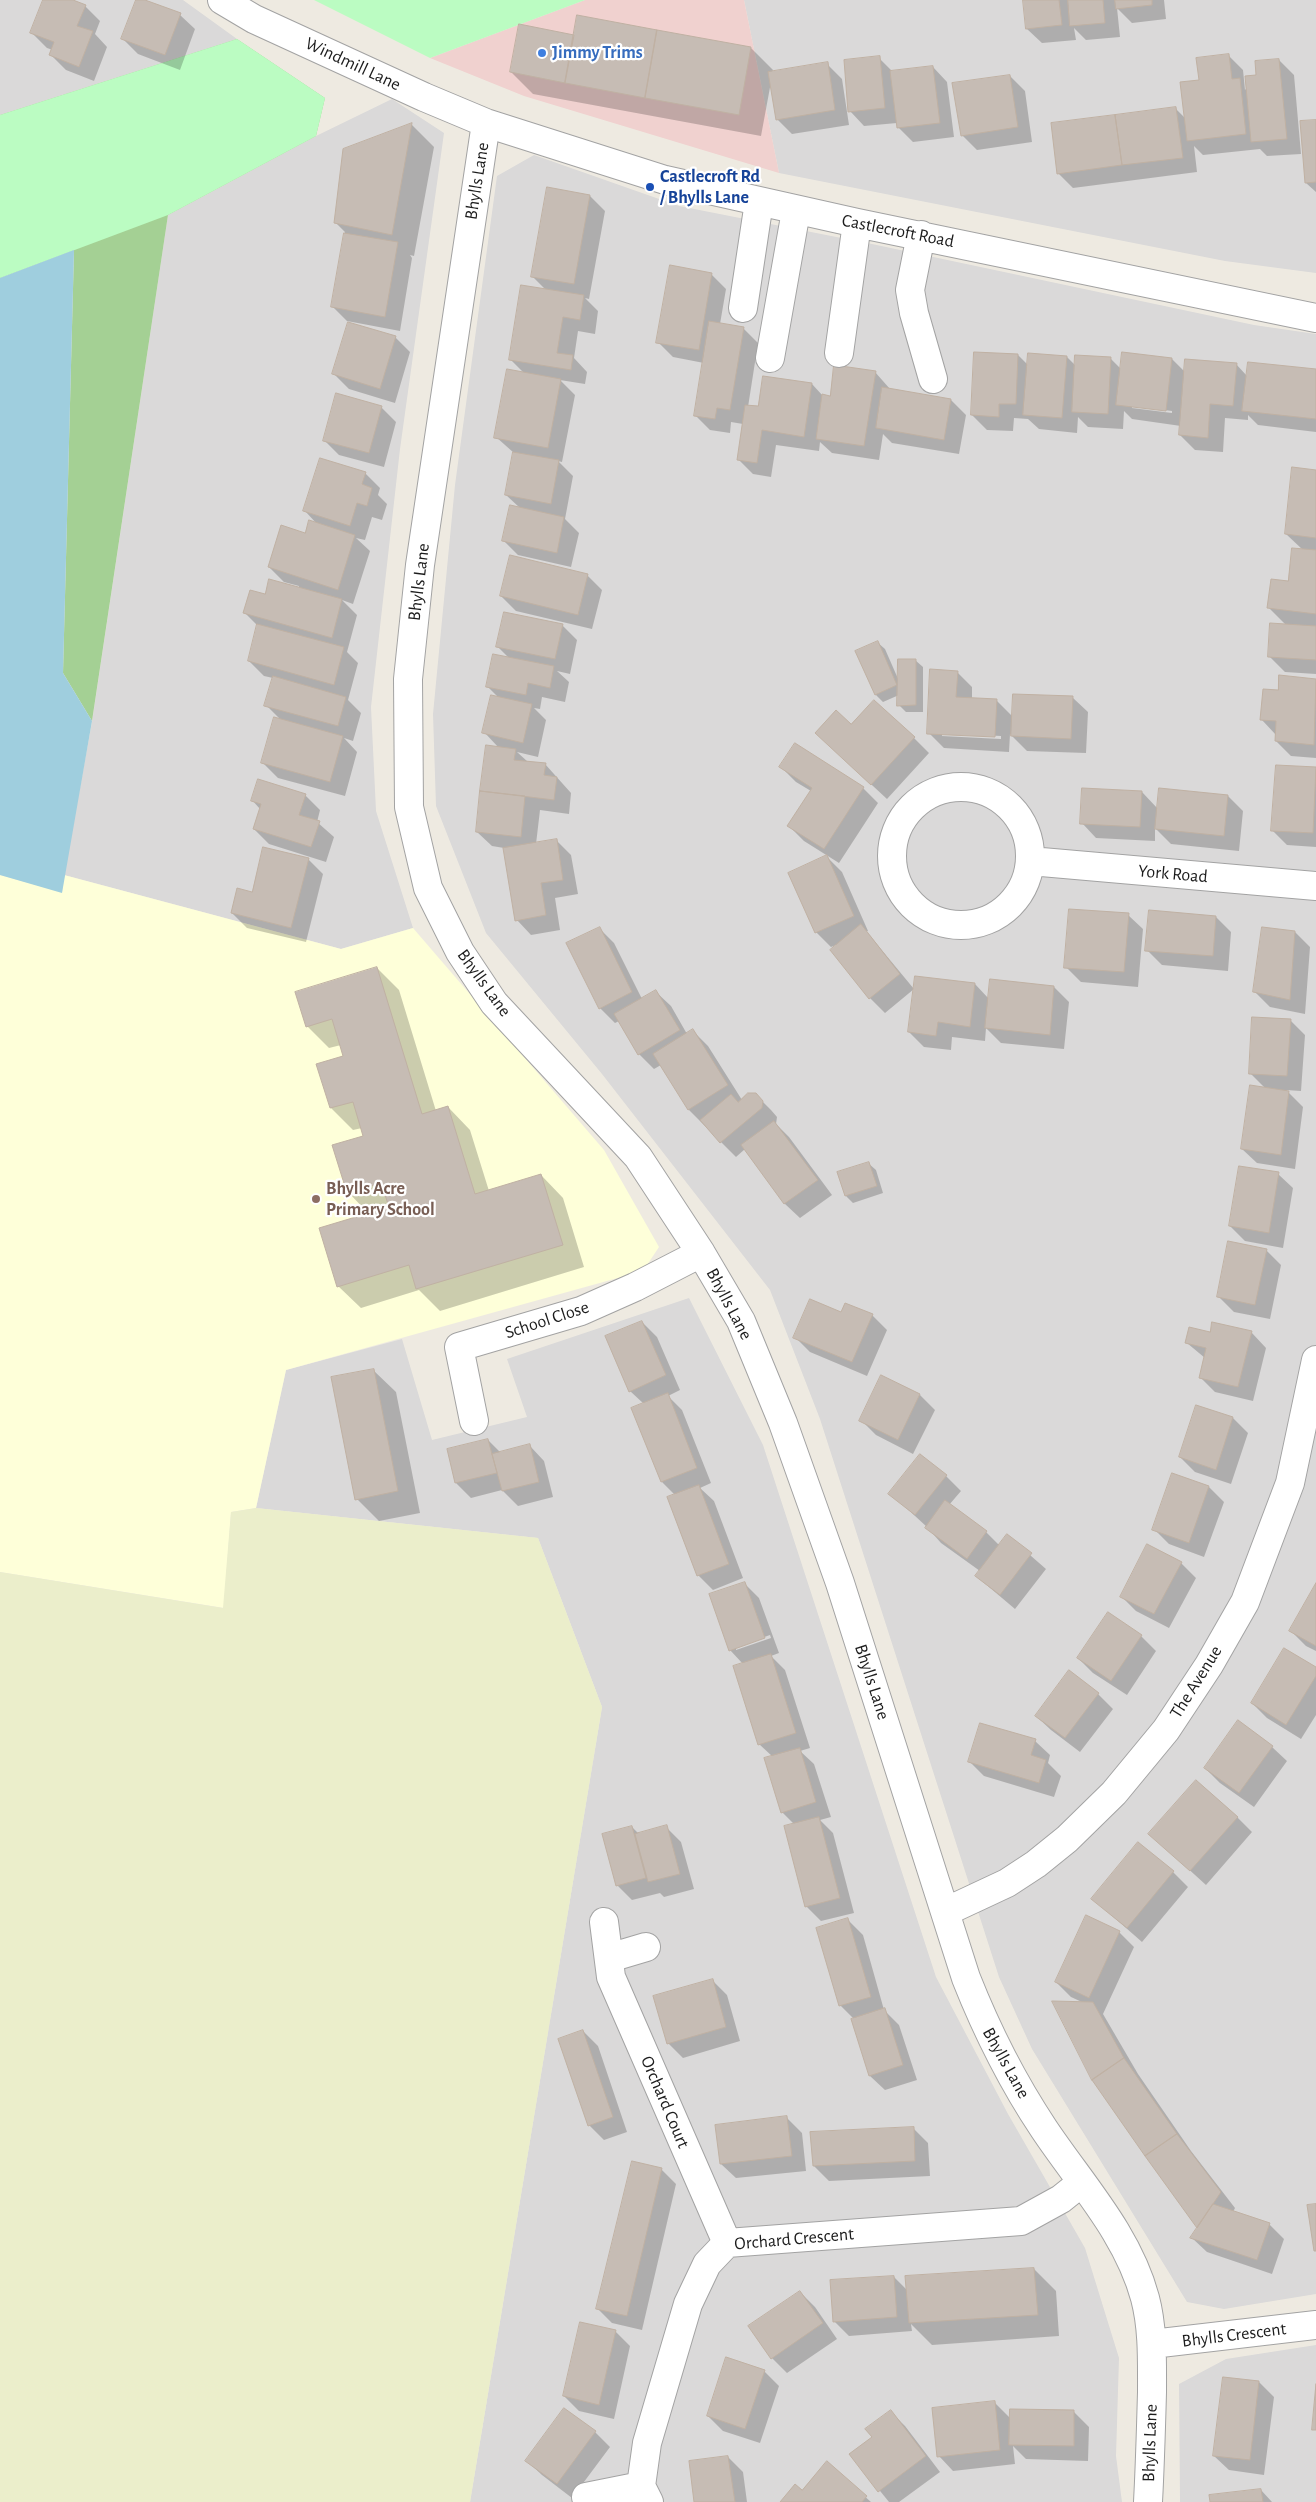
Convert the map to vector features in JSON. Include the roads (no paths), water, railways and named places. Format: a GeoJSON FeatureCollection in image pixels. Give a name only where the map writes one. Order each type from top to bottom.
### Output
{"type":"FeatureCollection","features":[{"type":"Feature","properties":{"kind":"street","name":"Windmill Lane"},"geometry":{"type":"LineString","coordinates":[[222,0],[254,19],[486,123]]}},
{"type":"Feature","properties":{"kind":"street","name":"Castlecroft Road"},"geometry":{"type":"LineString","coordinates":[[486,123],[665,180],[796,211],[921,235],[1316,318]]}},
{"type":"Feature","properties":{"kind":"street","name":"Bhylls Lane"},"geometry":{"type":"LineString","coordinates":[[486,123],[420,565],[408,679],[409,807],[428,888],[460,952],[494,1003],[638,1157],[701,1253],[742,1321],[784,1423],[840,1583],[966,1978],[984,2024],[1013,2078],[1081,2183],[1112,2225],[1130,2257],[1145,2298],[1152,2344],[1148,2502]]}},
{"type":"Feature","properties":{"kind":"street"},"geometry":{"type":"LineString","coordinates":[[743,308],[759,202]]}},
{"type":"Feature","properties":{"kind":"street"},"geometry":{"type":"LineString","coordinates":[[770,358],[796,211]]}},
{"type":"Feature","properties":{"kind":"street"},"geometry":{"type":"LineString","coordinates":[[839,354],[856,224]]}},
{"type":"Feature","properties":{"kind":"street"},"geometry":{"type":"LineString","coordinates":[[921,235],[910,290],[914,313],[933,379]]}},
{"type":"Feature","properties":{"kind":"street"},"geometry":{"type":"LineString","coordinates":[[958,786],[981,790],[1002,800],[1018,817],[1028,838],[1030,861],[1024,883],[1012,901],[1001,911],[974,923],[952,924],[931,918],[919,910],[899,888],[892,867],[892,844],[900,822],[915,804],[935,791],[958,786]]}},
{"type":"Feature","properties":{"kind":"street","name":"York Road"},"geometry":{"type":"LineString","coordinates":[[1030,861],[1316,886]]}},
{"type":"Feature","properties":{"kind":"street","name":"School Close"},"geometry":{"type":"LineString","coordinates":[[474,1421],[459,1347],[581,1311],[635,1287],[701,1253]]}},
{"type":"Feature","properties":{"kind":"street","name":"The Avenue"},"geometry":{"type":"LineString","coordinates":[[945,1912],[1006,1883],[1036,1864],[1061,1844],[1114,1793],[1166,1730],[1209,1665],[1245,1602],[1290,1483],[1316,1360]]}},
{"type":"Feature","properties":{"kind":"street","name":"Orchard Court"},"geometry":{"type":"LineString","coordinates":[[604,1922],[611,1977],[727,2243]]}},
{"type":"Feature","properties":{"kind":"street"},"geometry":{"type":"LineString","coordinates":[[609,1958],[646,1946]]}},
{"type":"Feature","properties":{"kind":"street","name":"Orchard Crescent"},"geometry":{"type":"LineString","coordinates":[[586,2497],[645,2494],[647,2444],[688,2304],[707,2264],[727,2243],[1020,2220],[1060,2199],[1081,2183]]}},
{"type":"Feature","properties":{"kind":"street","name":"Bhylls Crescent"},"geometry":{"type":"LineString","coordinates":[[1152,2344],[1316,2325]]}},
{"type":"Feature","properties":{"kind":"water"},"geometry":{"type":"Polygon","coordinates":[[[74,250],[63,673],[92,721],[62,893],[0,875],[0,278],[74,250]]]}},
{"type":"Feature","properties":{"kind":"place","name":"Jimmy Trims"},"geometry":{"type":"Point","coordinates":[542,53]}},
{"type":"Feature","properties":{"kind":"place","name":"Castlecroft Rd / Bhylls Lane"},"geometry":{"type":"Point","coordinates":[650,187]}},
{"type":"Feature","properties":{"kind":"place","name":"Bhylls Acre Primary School"},"geometry":{"type":"Point","coordinates":[316,1199]}}]}
